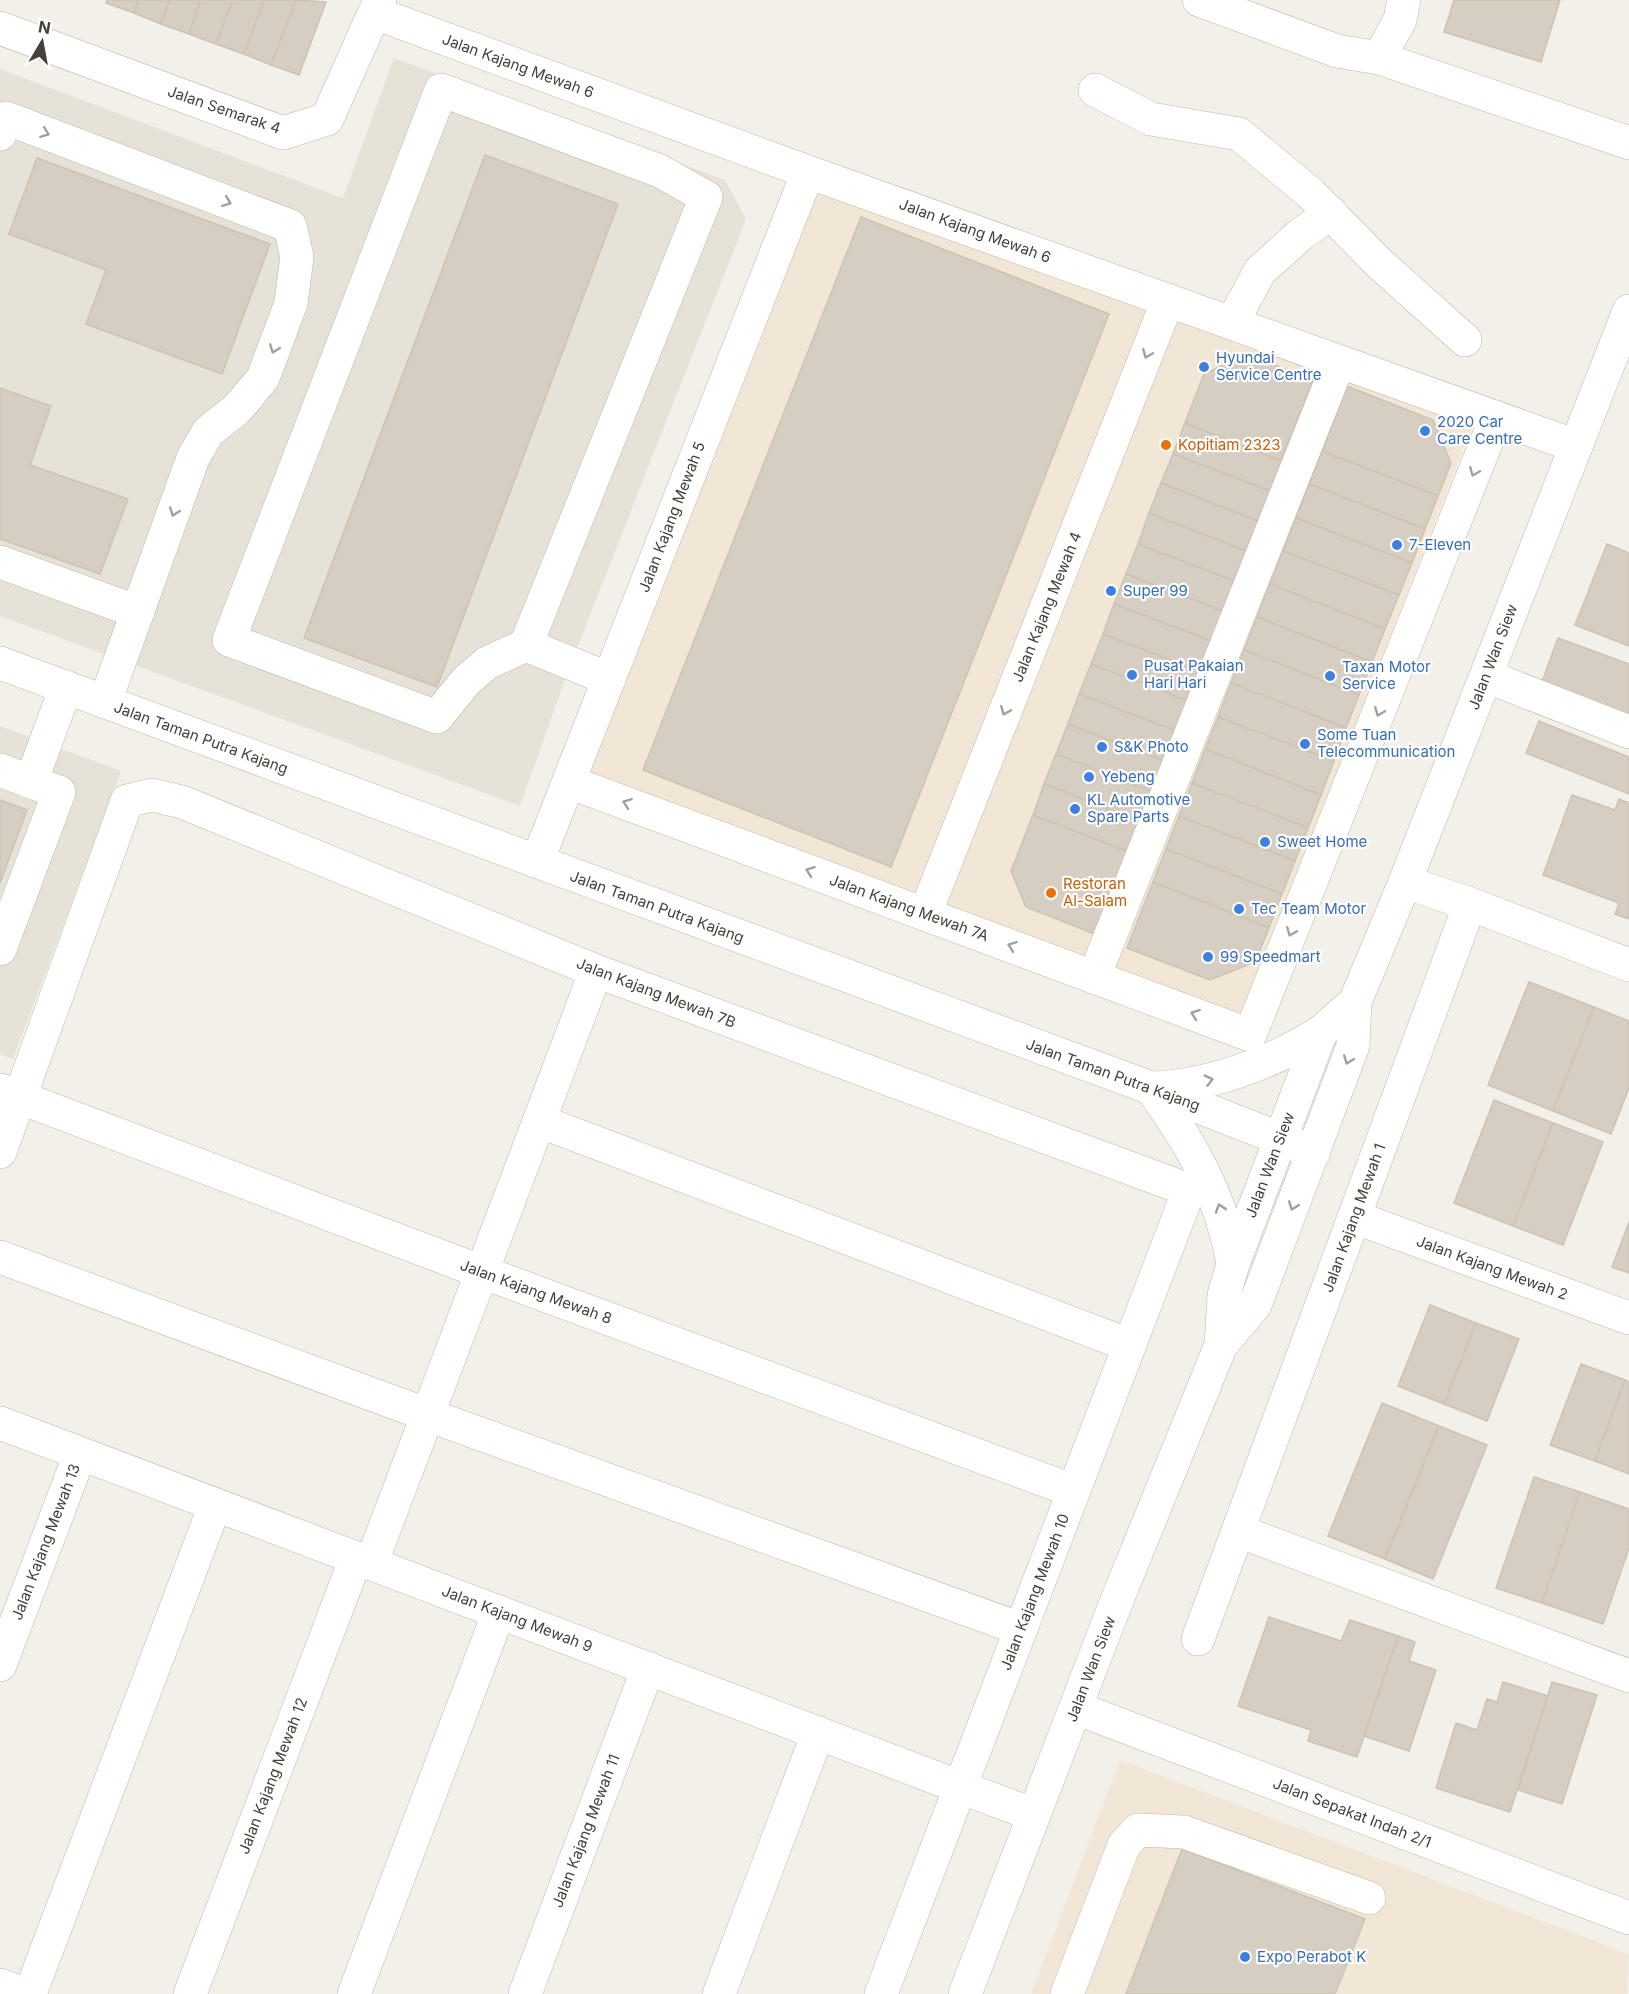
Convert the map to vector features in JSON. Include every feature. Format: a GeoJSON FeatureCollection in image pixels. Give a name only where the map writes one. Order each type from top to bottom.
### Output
{"type":"FeatureCollection","features":[{"type":"Feature","properties":{"kind":"street"},"geometry":{"type":"LineString","coordinates":[[1198,0],[1337,51],[1379,58],[1629,143]]}},
{"type":"Feature","properties":{"kind":"street"},"geometry":{"type":"LineString","coordinates":[[1379,58],[1400,20],[1404,0]]}},
{"type":"Feature","properties":{"kind":"street","name":"Jalan Semarak 4"},"geometry":{"type":"LineString","coordinates":[[0,28],[283,133],[327,118],[378,7]]}},
{"type":"Feature","properties":{"kind":"street","name":"Jalan Kajang Mewah 6"},"geometry":{"type":"LineString","coordinates":[[378,7],[808,172],[1576,446]]}},
{"type":"Feature","properties":{"kind":"street"},"geometry":{"type":"LineString","coordinates":[[526,645],[706,197],[660,171],[441,90],[230,640],[437,717],[466,681],[487,663],[526,645],[609,679]]}},
{"type":"Feature","properties":{"kind":"street"},"geometry":{"type":"LineString","coordinates":[[1095,90],[1151,119],[1239,134],[1331,213],[1379,263],[1465,340]]}},
{"type":"Feature","properties":{"kind":"street"},"geometry":{"type":"LineString","coordinates":[[0,134],[6,118],[290,226],[297,257],[291,303],[263,378],[237,409],[208,432],[193,458],[105,702]]}},
{"type":"Feature","properties":{"kind":"street","name":"Jalan Kajang Mewah 5"},"geometry":{"type":"LineString","coordinates":[[537,862],[808,172]]}},
{"type":"Feature","properties":{"kind":"street"},"geometry":{"type":"LineString","coordinates":[[1232,323],[1260,270],[1299,235],[1331,213]]}},
{"type":"Feature","properties":{"kind":"street","name":"Jalan Kajang Mewah 4"},"geometry":{"type":"LineString","coordinates":[[925,914],[1168,300]]}},
{"type":"Feature","properties":{"kind":"street","name":"Jalan Wan Siew"},"geometry":{"type":"LineString","coordinates":[[1221,1345],[1256,1305],[1353,1046],[1355,1002],[1405,882],[1576,446],[1618,371],[1629,311]]}},
{"type":"Feature","properties":{"kind":"street"},"geometry":{"type":"LineString","coordinates":[[1094,977],[1339,362]]}},
{"type":"Feature","properties":{"kind":"street","name":"Jalan Kajang Mewah 7A"},"geometry":{"type":"LineString","coordinates":[[569,782],[1250,1035],[1496,418]]}},
{"type":"Feature","properties":{"kind":"street"},"geometry":{"type":"LineString","coordinates":[[0,562],[138,612]]}},
{"type":"Feature","properties":{"kind":"street","name":"Jalan Taman Putra Kajang"},"geometry":{"type":"LineString","coordinates":[[0,663],[1151,1088],[1314,1152]]}},
{"type":"Feature","properties":{"kind":"street"},"geometry":{"type":"LineString","coordinates":[[1486,676],[1629,732]]}},
{"type":"Feature","properties":{"kind":"street"},"geometry":{"type":"LineString","coordinates":[[31,782],[66,687]]}},
{"type":"Feature","properties":{"kind":"street"},"geometry":{"type":"LineString","coordinates":[[0,770],[59,792],[0,949]]}},
{"type":"Feature","properties":{"kind":"street","name":"Jalan Kajang Mewah 7B"},"geometry":{"type":"LineString","coordinates":[[10,1094],[127,801],[152,795],[182,802],[596,971],[1189,1190]]}},
{"type":"Feature","properties":{"kind":"street"},"geometry":{"type":"LineString","coordinates":[[1405,882],[1470,904],[1629,965]]}},
{"type":"Feature","properties":{"kind":"street","name":"Jalan Kajang Mewah 1"},"geometry":{"type":"LineString","coordinates":[[1198,1639],[1470,904]]}},
{"type":"Feature","properties":{"kind":"street","name":"Jalan Kajang Mewah 12"},"geometry":{"type":"LineString","coordinates":[[190,1994],[364,1561],[428,1415],[596,971]]}},
{"type":"Feature","properties":{"kind":"street","name":"Jalan Wan Siew"},"geometry":{"type":"LineString","coordinates":[[965,1994],[1221,1345],[1224,1295],[1233,1264],[1321,1032],[1355,1002]]}},
{"type":"Feature","properties":{"kind":"street"},"geometry":{"type":"LineString","coordinates":[[1151,1088],[1179,1086],[1232,1074],[1289,1052],[1321,1032]]}},
{"type":"Feature","properties":{"kind":"street"},"geometry":{"type":"LineString","coordinates":[[1151,1088],[1183,1134],[1215,1193],[1227,1229],[1233,1264]]}},
{"type":"Feature","properties":{"kind":"street"},"geometry":{"type":"LineString","coordinates":[[0,1152],[10,1094]]}},
{"type":"Feature","properties":{"kind":"street","name":"Jalan Kajang Mewah 8"},"geometry":{"type":"LineString","coordinates":[[10,1094],[1074,1491]]}},
{"type":"Feature","properties":{"kind":"street"},"geometry":{"type":"LineString","coordinates":[[539,1121],[1130,1345]]}},
{"type":"Feature","properties":{"kind":"street","name":"Jalan Kajang Mewah 10"},"geometry":{"type":"LineString","coordinates":[[881,1994],[1189,1190]]}},
{"type":"Feature","properties":{"kind":"street","name":"Jalan Kajang Mewah 2"},"geometry":{"type":"LineString","coordinates":[[1354,1217],[1629,1318]]}},
{"type":"Feature","properties":{"kind":"street"},"geometry":{"type":"LineString","coordinates":[[0,1257],[428,1415],[1021,1629]]}},
{"type":"Feature","properties":{"kind":"street","name":"Jalan Kajang Mewah 9"},"geometry":{"type":"LineString","coordinates":[[0,1423],[1034,1815]]}},
{"type":"Feature","properties":{"kind":"street","name":"Jalan Kajang Mewah 13"},"geometry":{"type":"LineString","coordinates":[[0,1665],[80,1454]]}},
{"type":"Feature","properties":{"kind":"street"},"geometry":{"type":"LineString","coordinates":[[30,1994],[215,1505]]}},
{"type":"Feature","properties":{"kind":"street"},"geometry":{"type":"LineString","coordinates":[[1238,1531],[1629,1676]]}},
{"type":"Feature","properties":{"kind":"street"},"geometry":{"type":"LineString","coordinates":[[354,1994],[499,1612]]}},
{"type":"Feature","properties":{"kind":"street","name":"Jalan Kajang Mewah 11"},"geometry":{"type":"LineString","coordinates":[[525,1994],[648,1668]]}},
{"type":"Feature","properties":{"kind":"street","name":"Jalan Sepakat Indah 2/1"},"geometry":{"type":"LineString","coordinates":[[1076,1708],[1629,1918]]}},
{"type":"Feature","properties":{"kind":"street"},"geometry":{"type":"LineString","coordinates":[[719,1994],[818,1733]]}},
{"type":"Feature","properties":{"kind":"street"},"geometry":{"type":"LineString","coordinates":[[1067,1994],[1124,1845],[1138,1830],[1184,1832],[1369,1898]]}},
{"type":"Feature","properties":{"kind":"street"},"geometry":{"type":"LineString","coordinates":[[0,1985],[24,1994]]}},
{"type":"Feature","properties":{"kind":"shaded area"},"geometry":{"type":"Polygon","coordinates":[[[394,58],[725,180],[746,219],[571,663],[520,806],[0,616],[0,69],[343,198],[394,58]]]}},
{"type":"Feature","properties":{"kind":"shaded area"},"geometry":{"type":"Polygon","coordinates":[[[815,186],[1474,421],[1240,1021],[582,775],[815,186]]]}},
{"type":"Feature","properties":{"kind":"shaded area"},"geometry":{"type":"Polygon","coordinates":[[[0,726],[121,771],[13,1059],[0,1054],[0,726]]]}},
{"type":"Feature","properties":{"kind":"shaded area"},"geometry":{"type":"Polygon","coordinates":[[[1120,1760],[1629,1954],[1627,1994],[1031,1994],[1120,1760]]]}},
{"type":"Feature","properties":{"kind":"building"},"geometry":{"type":"Polygon","coordinates":[[[107,0],[139,0],[134,13],[106,3],[107,0]]]}},
{"type":"Feature","properties":{"kind":"building"},"geometry":{"type":"Polygon","coordinates":[[[139,0],[170,0],[161,24],[134,13],[139,0]]]}},
{"type":"Feature","properties":{"kind":"building"},"geometry":{"type":"Polygon","coordinates":[[[170,0],[201,0],[189,34],[161,24],[170,0]]]}},
{"type":"Feature","properties":{"kind":"building"},"geometry":{"type":"Polygon","coordinates":[[[201,0],[233,0],[216,44],[189,34],[201,0]]]}},
{"type":"Feature","properties":{"kind":"building"},"geometry":{"type":"Polygon","coordinates":[[[233,0],[264,0],[244,54],[216,44],[233,0]]]}},
{"type":"Feature","properties":{"kind":"building"},"geometry":{"type":"Polygon","coordinates":[[[264,0],[296,0],[271,65],[244,54],[264,0]]]}},
{"type":"Feature","properties":{"kind":"building"},"geometry":{"type":"Polygon","coordinates":[[[296,0],[326,2],[299,75],[271,65],[296,0]]]}},
{"type":"Feature","properties":{"kind":"building"},"geometry":{"type":"Polygon","coordinates":[[[1454,0],[1560,0],[1541,62],[1444,32],[1454,0]]]}},
{"type":"Feature","properties":{"kind":"building"},"geometry":{"type":"Polygon","coordinates":[[[485,155],[618,204],[437,687],[304,638],[485,155]]]}},
{"type":"Feature","properties":{"kind":"building"},"geometry":{"type":"Polygon","coordinates":[[[37,158],[270,244],[222,374],[86,324],[106,270],[9,234],[37,158]]]}},
{"type":"Feature","properties":{"kind":"building"},"geometry":{"type":"Polygon","coordinates":[[[861,217],[1109,314],[891,867],[643,770],[861,217]]]}},
{"type":"Feature","properties":{"kind":"building"},"geometry":{"type":"Polygon","coordinates":[[[1247,354],[1313,380],[1281,461],[1185,423],[1204,374],[1247,354]]]}},
{"type":"Feature","properties":{"kind":"building"},"geometry":{"type":"Polygon","coordinates":[[[1347,386],[1433,420],[1451,463],[1438,496],[1322,451],[1347,386]]]}},
{"type":"Feature","properties":{"kind":"building"},"geometry":{"type":"Polygon","coordinates":[[[0,388],[51,406],[30,465],[128,499],[100,574],[0,539],[0,388]]]}},
{"type":"Feature","properties":{"kind":"building"},"geometry":{"type":"Polygon","coordinates":[[[1185,423],[1281,461],[1270,491],[1173,454],[1185,423]]]}},
{"type":"Feature","properties":{"kind":"building"},"geometry":{"type":"Polygon","coordinates":[[[1322,451],[1438,496],[1425,529],[1309,484],[1322,451]]]}},
{"type":"Feature","properties":{"kind":"building"},"geometry":{"type":"Polygon","coordinates":[[[1173,454],[1270,491],[1258,521],[1161,483],[1173,454]]]}},
{"type":"Feature","properties":{"kind":"building"},"geometry":{"type":"Polygon","coordinates":[[[1161,483],[1258,521],[1246,551],[1149,513],[1161,483]]]}},
{"type":"Feature","properties":{"kind":"building"},"geometry":{"type":"Polygon","coordinates":[[[1309,484],[1425,529],[1412,563],[1296,518],[1309,484]]]}},
{"type":"Feature","properties":{"kind":"building"},"geometry":{"type":"Polygon","coordinates":[[[1149,513],[1246,551],[1234,581],[1138,544],[1149,513]]]}},
{"type":"Feature","properties":{"kind":"building"},"geometry":{"type":"Polygon","coordinates":[[[1296,518],[1412,563],[1399,595],[1283,551],[1296,518]]]}},
{"type":"Feature","properties":{"kind":"building"},"geometry":{"type":"Polygon","coordinates":[[[1138,544],[1234,581],[1223,611],[1126,574],[1138,544]]]}},
{"type":"Feature","properties":{"kind":"building"},"geometry":{"type":"Polygon","coordinates":[[[1607,544],[1629,553],[1629,646],[1575,625],[1607,544]]]}},
{"type":"Feature","properties":{"kind":"building"},"geometry":{"type":"Polygon","coordinates":[[[1283,551],[1399,595],[1385,629],[1270,584],[1283,551]]]}},
{"type":"Feature","properties":{"kind":"building"},"geometry":{"type":"Polygon","coordinates":[[[1126,574],[1223,611],[1211,641],[1114,604],[1126,574]]]}},
{"type":"Feature","properties":{"kind":"building"},"geometry":{"type":"Polygon","coordinates":[[[1270,584],[1385,629],[1372,662],[1257,617],[1270,584]]]}},
{"type":"Feature","properties":{"kind":"building"},"geometry":{"type":"Polygon","coordinates":[[[1114,604],[1211,641],[1199,671],[1103,634],[1114,604]]]}},
{"type":"Feature","properties":{"kind":"building"},"geometry":{"type":"Polygon","coordinates":[[[1257,617],[1372,662],[1359,695],[1244,650],[1257,617]]]}},
{"type":"Feature","properties":{"kind":"building"},"geometry":{"type":"Polygon","coordinates":[[[1103,634],[1199,671],[1188,701],[1091,664],[1103,634]]]}},
{"type":"Feature","properties":{"kind":"building"},"geometry":{"type":"Polygon","coordinates":[[[1558,638],[1629,664],[1629,724],[1539,690],[1558,638]]]}},
{"type":"Feature","properties":{"kind":"building"},"geometry":{"type":"Polygon","coordinates":[[[1244,650],[1359,695],[1346,728],[1231,683],[1244,650]]]}},
{"type":"Feature","properties":{"kind":"building"},"geometry":{"type":"Polygon","coordinates":[[[1091,664],[1188,701],[1176,731],[1079,694],[1091,664]]]}},
{"type":"Feature","properties":{"kind":"building"},"geometry":{"type":"Polygon","coordinates":[[[1231,683],[1346,728],[1334,761],[1218,717],[1231,683]]]}},
{"type":"Feature","properties":{"kind":"building"},"geometry":{"type":"Polygon","coordinates":[[[1079,694],[1176,731],[1164,761],[1068,724],[1079,694]]]}},
{"type":"Feature","properties":{"kind":"building"},"geometry":{"type":"Polygon","coordinates":[[[1218,717],[1334,761],[1321,795],[1205,749],[1218,717]]]}},
{"type":"Feature","properties":{"kind":"building"},"geometry":{"type":"Polygon","coordinates":[[[1539,721],[1629,757],[1629,794],[1526,753],[1539,721]]]}},
{"type":"Feature","properties":{"kind":"building"},"geometry":{"type":"Polygon","coordinates":[[[1068,724],[1164,761],[1153,792],[1056,754],[1068,724]]]}},
{"type":"Feature","properties":{"kind":"building"},"geometry":{"type":"Polygon","coordinates":[[[1205,749],[1321,795],[1308,828],[1192,783],[1205,749]]]}},
{"type":"Feature","properties":{"kind":"building"},"geometry":{"type":"Polygon","coordinates":[[[1056,754],[1153,792],[1141,822],[1044,784],[1056,754]]]}},
{"type":"Feature","properties":{"kind":"building"},"geometry":{"type":"Polygon","coordinates":[[[1192,783],[1308,828],[1295,861],[1179,816],[1192,783]]]}},
{"type":"Feature","properties":{"kind":"building"},"geometry":{"type":"Polygon","coordinates":[[[1044,784],[1141,822],[1129,852],[1033,815],[1044,784]]]}},
{"type":"Feature","properties":{"kind":"building"},"geometry":{"type":"Polygon","coordinates":[[[1572,795],[1615,810],[1619,799],[1629,803],[1629,919],[1615,914],[1619,903],[1543,875],[1572,795]]]}},
{"type":"Feature","properties":{"kind":"building"},"geometry":{"type":"Polygon","coordinates":[[[0,800],[27,810],[0,883],[0,800]]]}},
{"type":"Feature","properties":{"kind":"building"},"geometry":{"type":"Polygon","coordinates":[[[1033,815],[1129,852],[1097,935],[1026,907],[1011,871],[1033,815]]]}},
{"type":"Feature","properties":{"kind":"building"},"geometry":{"type":"Polygon","coordinates":[[[1179,816],[1295,861],[1282,894],[1166,849],[1179,816]]]}},
{"type":"Feature","properties":{"kind":"building"},"geometry":{"type":"Polygon","coordinates":[[[1166,849],[1282,894],[1269,928],[1153,882],[1166,849]]]}},
{"type":"Feature","properties":{"kind":"building"},"geometry":{"type":"Polygon","coordinates":[[[1153,882],[1269,928],[1255,962],[1210,980],[1127,948],[1153,882]]]}},
{"type":"Feature","properties":{"kind":"building"},"geometry":{"type":"Polygon","coordinates":[[[1529,982],[1594,1007],[1553,1111],[1488,1085],[1529,982]]]}},
{"type":"Feature","properties":{"kind":"building"},"geometry":{"type":"Polygon","coordinates":[[[1594,1007],[1629,1021],[1629,1088],[1611,1134],[1553,1111],[1594,1007]]]}},
{"type":"Feature","properties":{"kind":"building"},"geometry":{"type":"Polygon","coordinates":[[[1494,1100],[1553,1123],[1513,1226],[1454,1203],[1494,1100]]]}},
{"type":"Feature","properties":{"kind":"building"},"geometry":{"type":"Polygon","coordinates":[[[1553,1123],[1603,1142],[1563,1245],[1513,1226],[1553,1123]]]}},
{"type":"Feature","properties":{"kind":"building"},"geometry":{"type":"Polygon","coordinates":[[[1629,1222],[1629,1273],[1612,1267],[1629,1222]]]}},
{"type":"Feature","properties":{"kind":"building"},"geometry":{"type":"Polygon","coordinates":[[[1430,1305],[1476,1323],[1444,1404],[1398,1386],[1430,1305]]]}},
{"type":"Feature","properties":{"kind":"building"},"geometry":{"type":"Polygon","coordinates":[[[1476,1323],[1519,1339],[1487,1421],[1444,1404],[1476,1323]]]}},
{"type":"Feature","properties":{"kind":"building"},"geometry":{"type":"Polygon","coordinates":[[[1581,1364],[1625,1380],[1595,1461],[1550,1445],[1581,1364]]]}},
{"type":"Feature","properties":{"kind":"building"},"geometry":{"type":"Polygon","coordinates":[[[1625,1380],[1629,1382],[1629,1474],[1595,1461],[1625,1380]]]}},
{"type":"Feature","properties":{"kind":"building"},"geometry":{"type":"Polygon","coordinates":[[[1382,1403],[1439,1426],[1385,1559],[1328,1536],[1382,1403]]]}},
{"type":"Feature","properties":{"kind":"building"},"geometry":{"type":"Polygon","coordinates":[[[1439,1426],[1487,1445],[1433,1579],[1385,1559],[1439,1426]]]}},
{"type":"Feature","properties":{"kind":"building"},"geometry":{"type":"Polygon","coordinates":[[[1534,1477],[1580,1492],[1542,1603],[1496,1588],[1534,1477]]]}},
{"type":"Feature","properties":{"kind":"building"},"geometry":{"type":"Polygon","coordinates":[[[1580,1492],[1629,1509],[1629,1548],[1603,1624],[1542,1603],[1580,1492]]]}},
{"type":"Feature","properties":{"kind":"building"},"geometry":{"type":"Polygon","coordinates":[[[1269,1617],[1341,1641],[1350,1620],[1398,1636],[1357,1757],[1308,1741],[1311,1730],[1238,1706],[1269,1617]]]}},
{"type":"Feature","properties":{"kind":"building"},"geometry":{"type":"Polygon","coordinates":[[[1398,1636],[1415,1642],[1409,1661],[1436,1670],[1409,1751],[1364,1736],[1398,1636]]]}},
{"type":"Feature","properties":{"kind":"building"},"geometry":{"type":"Polygon","coordinates":[[[1503,1682],[1548,1696],[1510,1812],[1436,1788],[1456,1723],[1477,1730],[1487,1699],[1497,1702],[1503,1682]]]}},
{"type":"Feature","properties":{"kind":"building"},"geometry":{"type":"Polygon","coordinates":[[[1552,1682],[1597,1695],[1562,1804],[1518,1790],[1552,1682]]]}},
{"type":"Feature","properties":{"kind":"building","name":"Expo Perabot K"},"geometry":{"type":"Polygon","coordinates":[[[1182,1849],[1365,1919],[1335,1994],[1126,1994],[1182,1849]]]}},
{"type":"Feature","properties":{"kind":"place","name":"Hyundai Service Centre"},"geometry":{"type":"Point","coordinates":[1204,367]}},
{"type":"Feature","properties":{"kind":"place","name":"2020 Car Care Centre"},"geometry":{"type":"Point","coordinates":[1425,431]}},
{"type":"Feature","properties":{"kind":"place","name":"Kopitiam 2323"},"geometry":{"type":"Point","coordinates":[1166,445]}},
{"type":"Feature","properties":{"kind":"place","name":"7-Eleven"},"geometry":{"type":"Point","coordinates":[1397,545]}},
{"type":"Feature","properties":{"kind":"place","name":"Super 99"},"geometry":{"type":"Point","coordinates":[1111,591]}},
{"type":"Feature","properties":{"kind":"place","name":"Pusat Pakaian Hari Hari"},"geometry":{"type":"Point","coordinates":[1132,675]}},
{"type":"Feature","properties":{"kind":"place","name":"Taxan Motor Service"},"geometry":{"type":"Point","coordinates":[1330,676]}},
{"type":"Feature","properties":{"kind":"place","name":"Some Tuan Telecommunication"},"geometry":{"type":"Point","coordinates":[1305,744]}},
{"type":"Feature","properties":{"kind":"place","name":"S&K Photo"},"geometry":{"type":"Point","coordinates":[1102,747]}},
{"type":"Feature","properties":{"kind":"place","name":"Yebeng"},"geometry":{"type":"Point","coordinates":[1089,777]}},
{"type":"Feature","properties":{"kind":"place","name":"KL Automotive Spare Parts"},"geometry":{"type":"Point","coordinates":[1075,809]}},
{"type":"Feature","properties":{"kind":"place","name":"Sweet Home"},"geometry":{"type":"Point","coordinates":[1265,842]}},
{"type":"Feature","properties":{"kind":"place","name":"Restoran Al-Salam"},"geometry":{"type":"Point","coordinates":[1051,893]}},
{"type":"Feature","properties":{"kind":"place","name":"Tec Team Motor"},"geometry":{"type":"Point","coordinates":[1239,909]}},
{"type":"Feature","properties":{"kind":"place","name":"99 Speedmart"},"geometry":{"type":"Point","coordinates":[1208,957]}},
{"type":"Feature","properties":{"kind":"place","name":"Expo Perabot K"},"geometry":{"type":"Point","coordinates":[1245,1957]}}]}
